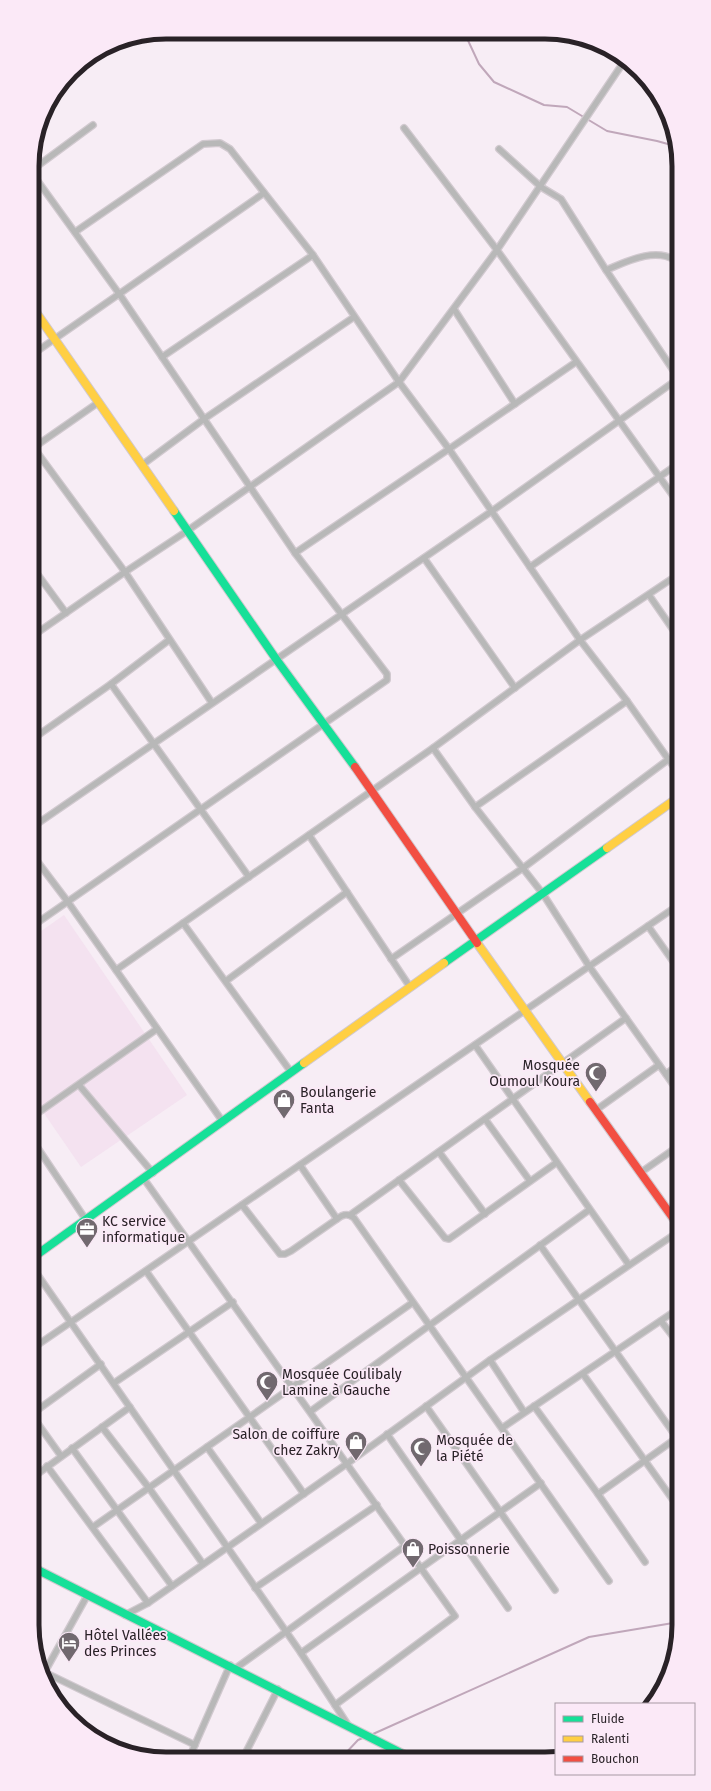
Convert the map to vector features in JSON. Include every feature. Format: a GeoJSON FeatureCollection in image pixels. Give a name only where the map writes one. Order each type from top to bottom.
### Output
{"type":"FeatureCollection","features":[{"type":"Feature","properties":{"kind":"street"},"geometry":{"type":"LineString","coordinates":[[39,632],[187,531],[399,382],[497,250],[541,187],[622,65]]}},
{"type":"Feature","properties":{"kind":"street"},"geometry":{"type":"LineString","coordinates":[[39,165],[93,125]]}},
{"type":"Feature","properties":{"kind":"street"},"geometry":{"type":"LineString","coordinates":[[404,128],[497,250],[672,494]]}},
{"type":"Feature","properties":{"kind":"street"},"geometry":{"type":"LineString","coordinates":[[75,232],[204,144],[220,143],[230,149],[313,255],[399,382],[449,449],[580,640],[672,763]]}},
{"type":"Feature","properties":{"kind":"street"},"geometry":{"type":"LineString","coordinates":[[499,149],[541,187],[561,199],[606,270],[672,369]]}},
{"type":"Feature","properties":{"kind":"street"},"geometry":{"type":"LineString","coordinates":[[39,183],[120,295],[295,552],[341,615],[387,674],[387,680],[324,722],[39,922]]}},
{"type":"Feature","properties":{"kind":"street"},"geometry":{"type":"LineString","coordinates":[[39,350],[120,295],[264,193]]}},
{"type":"Feature","properties":{"kind":"street"},"geometry":{"type":"LineString","coordinates":[[606,270],[645,256],[659,254],[672,259]]}},
{"type":"Feature","properties":{"kind":"street"},"geometry":{"type":"LineString","coordinates":[[162,357],[313,255]]}},
{"type":"Feature","properties":{"kind":"street"},"geometry":{"type":"LineString","coordinates":[[454,309],[515,404]]}},
{"type":"Feature","properties":{"kind":"street"},"geometry":{"type":"LineString","coordinates":[[39,316],[276,659],[324,722],[475,941],[672,1217]]}},
{"type":"Feature","properties":{"kind":"street"},"geometry":{"type":"LineString","coordinates":[[142,465],[204,419],[354,317]]}},
{"type":"Feature","properties":{"kind":"street"},"geometry":{"type":"LineString","coordinates":[[295,552],[576,362]]}},
{"type":"Feature","properties":{"kind":"street"},"geometry":{"type":"LineString","coordinates":[[39,823],[492,511],[620,422],[672,383]]}},
{"type":"Feature","properties":{"kind":"street"},"geometry":{"type":"LineString","coordinates":[[39,444],[99,402]]}},
{"type":"Feature","properties":{"kind":"street"},"geometry":{"type":"LineString","coordinates":[[39,455],[125,572],[212,703]]}},
{"type":"Feature","properties":{"kind":"street"},"geometry":{"type":"LineString","coordinates":[[530,567],[672,468]]}},
{"type":"Feature","properties":{"kind":"street"},"geometry":{"type":"LineString","coordinates":[[424,558],[515,688]]}},
{"type":"Feature","properties":{"kind":"street"},"geometry":{"type":"LineString","coordinates":[[39,575],[66,613]]}},
{"type":"Feature","properties":{"kind":"street"},"geometry":{"type":"LineString","coordinates":[[116,970],[433,748],[580,640],[649,596],[672,579]]}},
{"type":"Feature","properties":{"kind":"street"},"geometry":{"type":"LineString","coordinates":[[649,596],[672,628]]}},
{"type":"Feature","properties":{"kind":"street"},"geometry":{"type":"LineString","coordinates":[[39,735],[112,684],[170,640]]}},
{"type":"Feature","properties":{"kind":"street"},"geometry":{"type":"LineString","coordinates":[[112,684],[249,877]]}},
{"type":"Feature","properties":{"kind":"street"},"geometry":{"type":"LineString","coordinates":[[475,807],[627,701]]}},
{"type":"Feature","properties":{"kind":"street"},"geometry":{"type":"LineString","coordinates":[[433,748],[475,807],[543,894],[589,966],[672,1083]]}},
{"type":"Feature","properties":{"kind":"street"},"geometry":{"type":"LineString","coordinates":[[392,959],[523,868],[669,759]]}},
{"type":"Feature","properties":{"kind":"street"},"geometry":{"type":"LineString","coordinates":[[39,1253],[410,987],[672,802]]}},
{"type":"Feature","properties":{"kind":"street"},"geometry":{"type":"LineString","coordinates":[[309,835],[410,987]]}},
{"type":"Feature","properties":{"kind":"street"},"geometry":{"type":"LineString","coordinates":[[39,864],[68,902],[223,1122]]}},
{"type":"Feature","properties":{"kind":"street"},"geometry":{"type":"LineString","coordinates":[[226,981],[347,892]]}},
{"type":"Feature","properties":{"kind":"street"},"geometry":{"type":"LineString","coordinates":[[39,1344],[672,909]]}},
{"type":"Feature","properties":{"kind":"street"},"geometry":{"type":"LineString","coordinates":[[183,922],[291,1072]]}},
{"type":"Feature","properties":{"kind":"street"},"geometry":{"type":"LineString","coordinates":[[648,926],[672,961]]}},
{"type":"Feature","properties":{"kind":"street"},"geometry":{"type":"LineString","coordinates":[[242,1205],[280,1254],[285,1254],[343,1215],[350,1215],[512,1100],[562,1062],[626,1018]]}},
{"type":"Feature","properties":{"kind":"street"},"geometry":{"type":"LineString","coordinates":[[39,1112],[157,1029]]}},
{"type":"Feature","properties":{"kind":"street"},"geometry":{"type":"LineString","coordinates":[[475,1045],[512,1100],[629,1265]]}},
{"type":"Feature","properties":{"kind":"street"},"geometry":{"type":"LineString","coordinates":[[596,1110],[659,1064]]}},
{"type":"Feature","properties":{"kind":"street"},"geometry":{"type":"LineString","coordinates":[[666,1074],[672,1070]]}},
{"type":"Feature","properties":{"kind":"street"},"geometry":{"type":"LineString","coordinates":[[79,1085],[153,1172]]}},
{"type":"Feature","properties":{"kind":"street"},"geometry":{"type":"LineString","coordinates":[[485,1119],[530,1181]]}},
{"type":"Feature","properties":{"kind":"street"},"geometry":{"type":"LineString","coordinates":[[39,1150],[86,1220]]}},
{"type":"Feature","properties":{"kind":"street"},"geometry":{"type":"LineString","coordinates":[[640,1173],[672,1151]]}},
{"type":"Feature","properties":{"kind":"street"},"geometry":{"type":"LineString","coordinates":[[439,1152],[485,1214]]}},
{"type":"Feature","properties":{"kind":"street"},"geometry":{"type":"LineString","coordinates":[[399,1180],[445,1238],[449,1239],[556,1162]]}},
{"type":"Feature","properties":{"kind":"street"},"geometry":{"type":"LineString","coordinates":[[300,1165],[337,1219]]}},
{"type":"Feature","properties":{"kind":"street"},"geometry":{"type":"LineString","coordinates":[[144,1179],[294,1387],[455,1616],[336,1705]]}},
{"type":"Feature","properties":{"kind":"street"},"geometry":{"type":"LineString","coordinates":[[311,1411],[589,1210]]}},
{"type":"Feature","properties":{"kind":"street"},"geometry":{"type":"LineString","coordinates":[[350,1215],[609,1581]]}},
{"type":"Feature","properties":{"kind":"street"},"geometry":{"type":"LineString","coordinates":[[125,1615],[172,1586],[227,1546],[348,1463],[490,1360],[672,1236]]}},
{"type":"Feature","properties":{"kind":"street"},"geometry":{"type":"LineString","coordinates":[[540,1245],[672,1430]]}},
{"type":"Feature","properties":{"kind":"street"},"geometry":{"type":"LineString","coordinates":[[146,1271],[304,1494]]}},
{"type":"Feature","properties":{"kind":"street"},"geometry":{"type":"LineString","coordinates":[[39,1277],[286,1631],[348,1725]]}},
{"type":"Feature","properties":{"kind":"street"},"geometry":{"type":"LineString","coordinates":[[114,1383],[233,1302]]}},
{"type":"Feature","properties":{"kind":"street"},"geometry":{"type":"LineString","coordinates":[[93,1527],[412,1303]]}},
{"type":"Feature","properties":{"kind":"street"},"geometry":{"type":"LineString","coordinates":[[502,1428],[672,1313]]}},
{"type":"Feature","properties":{"kind":"street"},"geometry":{"type":"LineString","coordinates":[[661,1321],[672,1335]]}},
{"type":"Feature","properties":{"kind":"street"},"geometry":{"type":"LineString","coordinates":[[490,1360],[524,1412]]}},
{"type":"Feature","properties":{"kind":"street"},"geometry":{"type":"LineString","coordinates":[[39,1409],[101,1364]]}},
{"type":"Feature","properties":{"kind":"street"},"geometry":{"type":"LineString","coordinates":[[583,1374],[672,1499]]}},
{"type":"Feature","properties":{"kind":"street"},"geometry":{"type":"LineString","coordinates":[[426,1406],[555,1590]]}},
{"type":"Feature","properties":{"kind":"street"},"geometry":{"type":"LineString","coordinates":[[534,1406],[645,1562]]}},
{"type":"Feature","properties":{"kind":"street"},"geometry":{"type":"LineString","coordinates":[[39,1473],[130,1407]]}},
{"type":"Feature","properties":{"kind":"street"},"geometry":{"type":"LineString","coordinates":[[39,1425],[61,1456]]}},
{"type":"Feature","properties":{"kind":"street"},"geometry":{"type":"LineString","coordinates":[[102,1427],[149,1488],[202,1564]]}},
{"type":"Feature","properties":{"kind":"street"},"geometry":{"type":"LineString","coordinates":[[387,1434],[508,1608]]}},
{"type":"Feature","properties":{"kind":"street"},"geometry":{"type":"LineString","coordinates":[[598,1494],[672,1442]]}},
{"type":"Feature","properties":{"kind":"street"},"geometry":{"type":"LineString","coordinates":[[207,1447],[261,1523]]}},
{"type":"Feature","properties":{"kind":"street"},"geometry":{"type":"LineString","coordinates":[[72,1448],[172,1586]]}},
{"type":"Feature","properties":{"kind":"street"},"geometry":{"type":"LineString","coordinates":[[47,1466],[148,1602]]}},
{"type":"Feature","properties":{"kind":"street"},"geometry":{"type":"LineString","coordinates":[[301,1654],[541,1483]]}},
{"type":"Feature","properties":{"kind":"street"},"geometry":{"type":"LineString","coordinates":[[255,1588],[377,1505]]}},
{"type":"Feature","properties":{"kind":"street"},"geometry":{"type":"LineString","coordinates":[[192,1752],[233,1667],[406,1546]]}},
{"type":"Feature","properties":{"kind":"street"},"geometry":{"type":"LineString","coordinates":[[39,1571],[399,1752]]}},
{"type":"Feature","properties":{"kind":"street"},"geometry":{"type":"LineString","coordinates":[[47,1669],[87,1596]]}},
{"type":"Feature","properties":{"kind":"street"},"geometry":{"type":"LineString","coordinates":[[50,1677],[195,1745]]}},
{"type":"Feature","properties":{"kind":"street"},"geometry":{"type":"LineString","coordinates":[[246,1752],[278,1690]]}},
{"type":"Feature","properties":{"kind":"shaded area"},"geometry":{"type":"Polygon","coordinates":[[[64,915],[187,1095],[81,1167],[39,1106],[39,932],[64,915]]]}},
{"type":"Feature","properties":{"kind":"waterway"},"geometry":{"type":"LineString","coordinates":[[467,39],[479,64],[494,82],[544,105],[567,107],[607,131],[670,145]]}},
{"type":"Feature","properties":{"kind":"waterway"},"geometry":{"type":"LineString","coordinates":[[373,1734],[589,1637],[672,1623]]}},
{"type":"Feature","properties":{"kind":"waterway"},"geometry":{"type":"LineString","coordinates":[[347,1752],[358,1740],[365,1737]]}},
{"type":"Feature","properties":{"kind":"traffic: fast"},"geometry":{"type":"LineString","coordinates":[[174,511],[276,659],[355,767]]}},
{"type":"Feature","properties":{"kind":"traffic: fast"},"geometry":{"type":"LineString","coordinates":[[444,963],[607,848]]}},
{"type":"Feature","properties":{"kind":"traffic: fast"},"geometry":{"type":"LineString","coordinates":[[39,1253],[304,1063]]}},
{"type":"Feature","properties":{"kind":"traffic: fast"},"geometry":{"type":"LineString","coordinates":[[39,1571],[399,1752]]}},
{"type":"Feature","properties":{"kind":"traffic: slow"},"geometry":{"type":"LineString","coordinates":[[39,317],[174,511]]}},
{"type":"Feature","properties":{"kind":"traffic: slow"},"geometry":{"type":"LineString","coordinates":[[607,848],[672,802]]}},
{"type":"Feature","properties":{"kind":"traffic: slow"},"geometry":{"type":"LineString","coordinates":[[477,943],[590,1102]]}},
{"type":"Feature","properties":{"kind":"traffic: slow"},"geometry":{"type":"LineString","coordinates":[[304,1063],[444,963]]}},
{"type":"Feature","properties":{"kind":"traffic: jam"},"geometry":{"type":"LineString","coordinates":[[355,767],[477,943]]}},
{"type":"Feature","properties":{"kind":"traffic: jam"},"geometry":{"type":"LineString","coordinates":[[590,1102],[672,1217]]}},
{"type":"Feature","properties":{"kind":"place","name":"Mosquée Oumoul Koura"},"geometry":{"type":"Point","coordinates":[596,1092]}},
{"type":"Feature","properties":{"kind":"place","name":"Boulangerie Fanta"},"geometry":{"type":"Point","coordinates":[284,1120]}},
{"type":"Feature","properties":{"kind":"place","name":"KC service informatique"},"geometry":{"type":"Point","coordinates":[87,1248]}},
{"type":"Feature","properties":{"kind":"place","name":"Mosquée Coulibaly Lamine à Gauche"},"geometry":{"type":"Point","coordinates":[267,1402]}},
{"type":"Feature","properties":{"kind":"place","name":"Salon de coiffure chez Zakry"},"geometry":{"type":"Point","coordinates":[356,1462]}},
{"type":"Feature","properties":{"kind":"place","name":"Mosquée de la Piété"},"geometry":{"type":"Point","coordinates":[421,1468]}},
{"type":"Feature","properties":{"kind":"place","name":"Poissonnerie"},"geometry":{"type":"Point","coordinates":[413,1568]}},
{"type":"Feature","properties":{"kind":"place","name":"Hôtel Vallées des Princes"},"geometry":{"type":"Point","coordinates":[69,1662]}}]}
